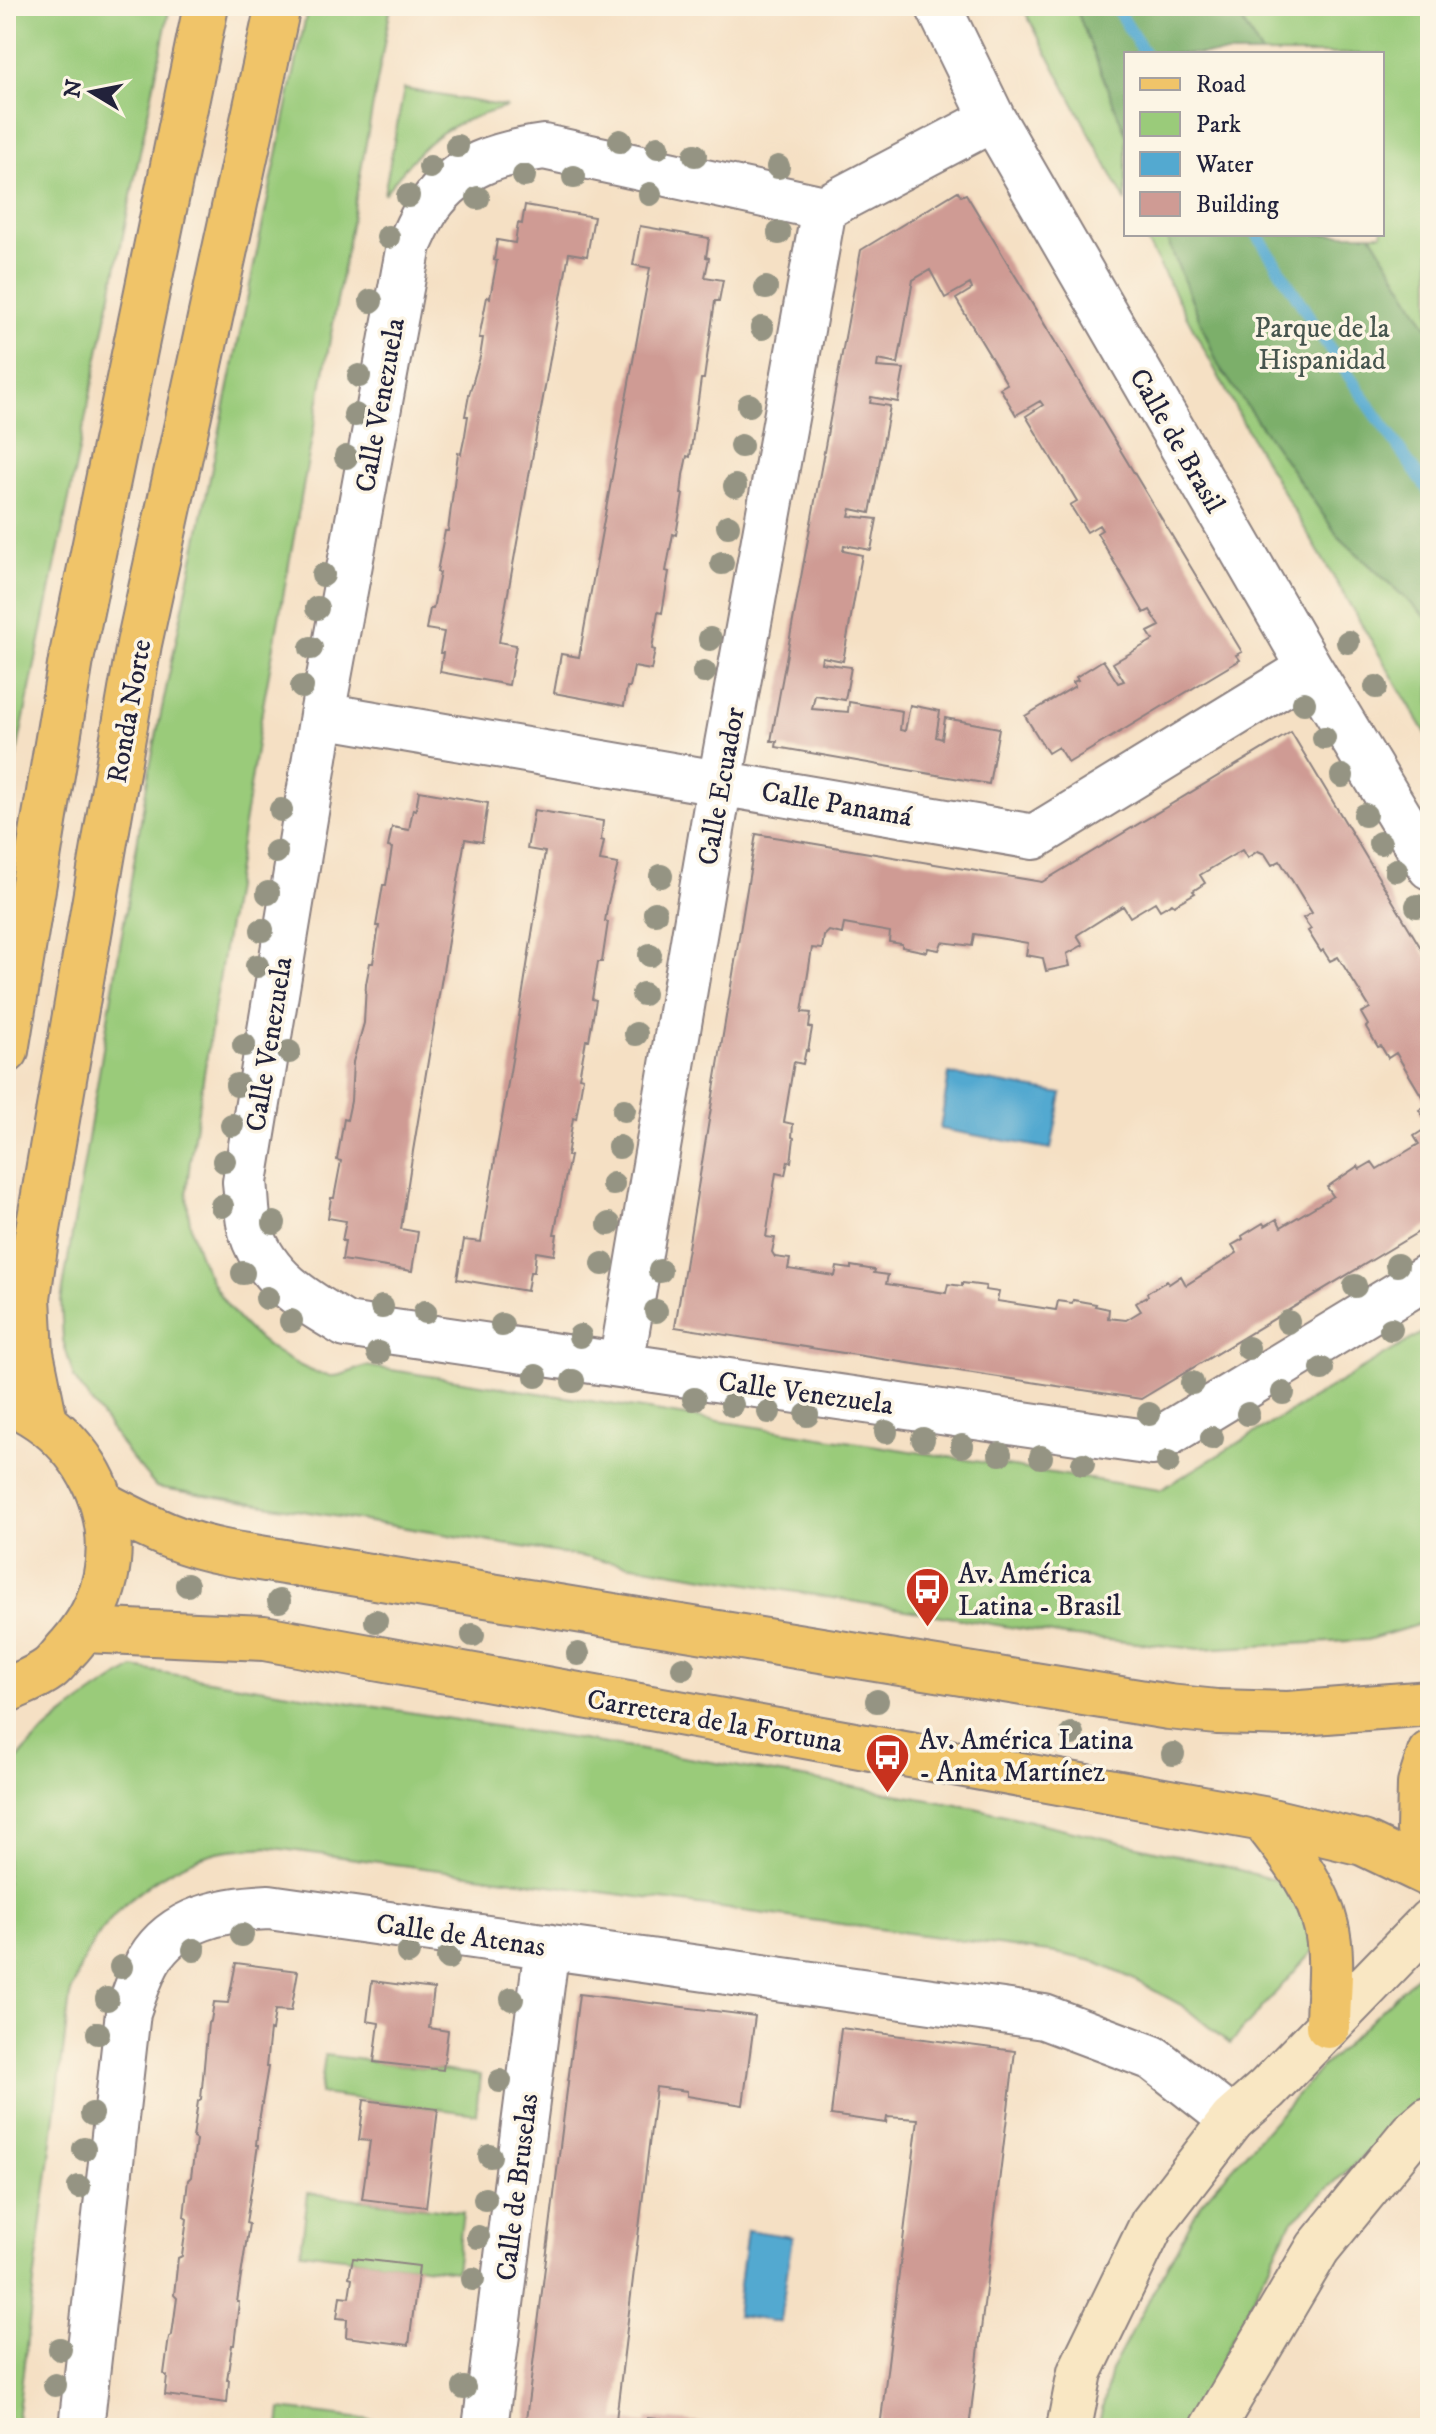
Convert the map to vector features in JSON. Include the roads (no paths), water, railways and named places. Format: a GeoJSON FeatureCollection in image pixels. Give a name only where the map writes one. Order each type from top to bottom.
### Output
{"type":"FeatureCollection","features":[{"type":"Feature","properties":{"kind":"main road"},"geometry":{"type":"LineString","coordinates":[[6,1051],[71,660],[206,6]]}},
{"type":"Feature","properties":{"kind":"main road","name":"Ronda Norte"},"geometry":{"type":"LineString","coordinates":[[45,1421],[31,1353],[28,1298],[35,1247],[139,644],[278,6]]}},
{"type":"Feature","properties":{"kind":"main road"},"geometry":{"type":"LineString","coordinates":[[6,1401],[45,1421],[71,1444],[90,1472],[103,1504],[109,1547],[102,1590],[84,1630],[49,1669],[6,1691]]}},
{"type":"Feature","properties":{"kind":"main road"},"geometry":{"type":"LineString","coordinates":[[103,1504],[171,1538],[229,1553],[1169,1707],[1288,1714],[1430,1703]]}},
{"type":"Feature","properties":{"kind":"main road","name":"Carretera de la Fortuna"},"geometry":{"type":"LineString","coordinates":[[84,1630],[264,1638],[1263,1819],[1363,1843],[1430,1875]]}},
{"type":"Feature","properties":{"kind":"main road"},"geometry":{"type":"LineString","coordinates":[[1430,1753],[1420,1784],[1419,1830],[1430,1875]]}},
{"type":"Feature","properties":{"kind":"main road"},"geometry":{"type":"LineString","coordinates":[[1263,1819],[1307,1879],[1326,1926],[1330,1954],[1328,2026]]}},
{"type":"Feature","properties":{"kind":"main road"},"geometry":{"type":"LineString","coordinates":[[1069,2428],[1080,2372],[1152,2224],[1232,2120],[1267,2089],[1430,1921]]}},
{"type":"Feature","properties":{"kind":"main road"},"geometry":{"type":"LineString","coordinates":[[1212,2428],[1318,2248],[1412,2133],[1430,2118]]}},
{"type":"Feature","properties":{"kind":"street","name":"Calle de Brasil"},"geometry":{"type":"LineString","coordinates":[[938,6],[993,119],[1310,668],[1430,867]]}},
{"type":"Feature","properties":{"kind":"street"},"geometry":{"type":"LineString","coordinates":[[824,208],[993,119]]}},
{"type":"Feature","properties":{"kind":"street","name":"Calle Venezuela"},"geometry":{"type":"LineString","coordinates":[[824,208],[544,147],[503,153],[458,175],[429,206],[409,245],[322,715],[245,1182],[250,1231],[271,1271],[307,1302],[346,1325],[1153,1443],[1430,1275]]}},
{"type":"Feature","properties":{"kind":"street","name":"Calle Ecuador"},"geometry":{"type":"LineString","coordinates":[[621,1365],[720,783],[824,208]]}},
{"type":"Feature","properties":{"kind":"street","name":"Calle Panamá"},"geometry":{"type":"LineString","coordinates":[[322,715],[1034,837],[1310,668]]}},
{"type":"Feature","properties":{"kind":"street","name":"Calle de Atenas"},"geometry":{"type":"LineString","coordinates":[[81,2428],[128,2012],[150,1960],[164,1941],[185,1926],[217,1912],[269,1907],[1044,2017],[1153,2058],[1232,2120]]}},
{"type":"Feature","properties":{"kind":"street","name":"Calle de Bruselas"},"geometry":{"type":"LineString","coordinates":[[485,2428],[547,1946]]}},
{"type":"Feature","properties":{"kind":"water"},"geometry":{"type":"Polygon","coordinates":[[[949,1074],[1062,1094],[1051,1149],[940,1129],[949,1074]]]}},
{"type":"Feature","properties":{"kind":"water"},"geometry":{"type":"Polygon","coordinates":[[[747,2230],[792,2237],[780,2322],[736,2316],[747,2230]]]}},
{"type":"Feature","properties":{"kind":"waterway"},"geometry":{"type":"LineString","coordinates":[[1115,6],[1144,52]]}},
{"type":"Feature","properties":{"kind":"waterway"},"geometry":{"type":"LineString","coordinates":[[1258,236],[1324,340],[1430,493]]}},
{"type":"Feature","properties":{"kind":"place","name":"Av. América Latina - Brasil"},"geometry":{"type":"Point","coordinates":[927,1628]}},
{"type":"Feature","properties":{"kind":"place","name":"Av. América Latina - Anita Martínez"},"geometry":{"type":"Point","coordinates":[888,1794]}},
{"type":"Feature","properties":{"kind":"park label","name":"Parque de la Hispanidad"},"geometry":{"type":"Point","coordinates":[1322,343]}}]}
